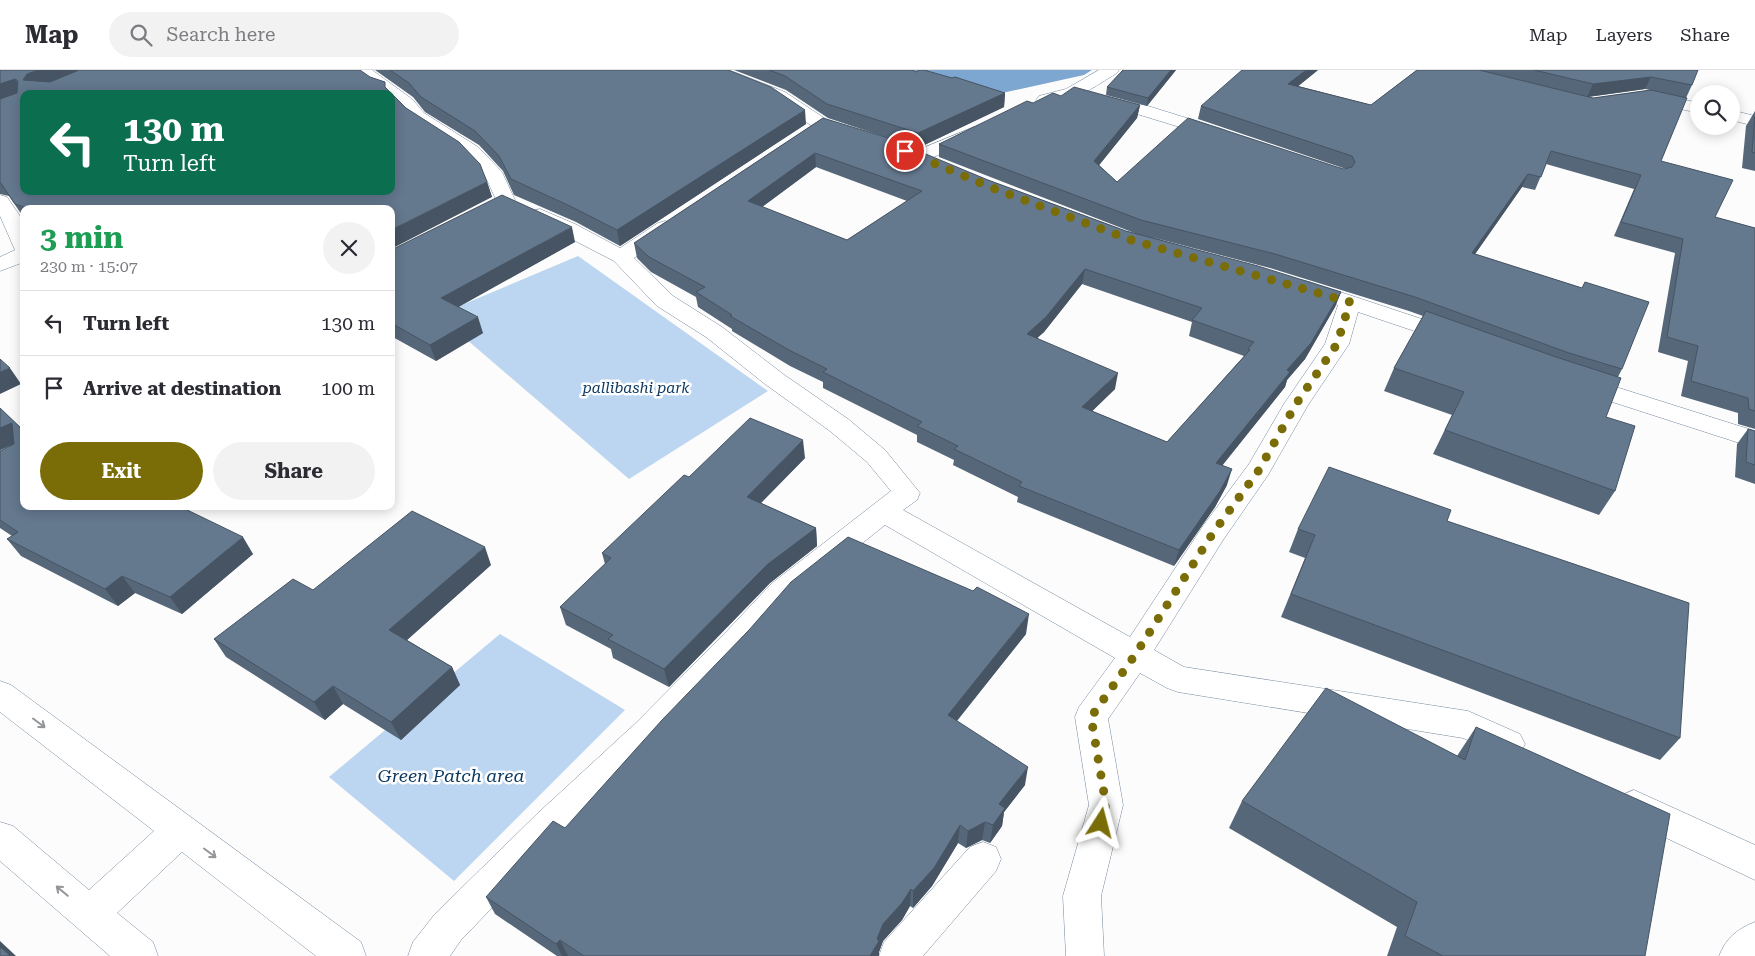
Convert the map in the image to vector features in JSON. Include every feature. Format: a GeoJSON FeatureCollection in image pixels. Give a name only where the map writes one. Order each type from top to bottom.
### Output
{"type":"FeatureCollection","features":[{"type":"Feature","properties":{"kind":"street"},"geometry":{"type":"LineString","coordinates":[[364,70],[364,74],[387,90]]}},
{"type":"Feature","properties":{"kind":"street"},"geometry":{"type":"LineString","coordinates":[[714,70],[779,96],[830,126],[801,136]]}},
{"type":"Feature","properties":{"kind":"street"},"geometry":{"type":"LineString","coordinates":[[1033,103],[1072,93],[1111,70]]}},
{"type":"Feature","properties":{"kind":"street"},"geometry":{"type":"LineString","coordinates":[[1072,93],[1142,110],[1234,139]]}},
{"type":"Feature","properties":{"kind":"street"},"geometry":{"type":"LineString","coordinates":[[395,95],[406,103],[418,117],[471,151],[495,176],[497,205],[568,228],[621,257],[665,301],[714,332],[774,379],[839,425],[876,456],[907,493],[781,592],[739,640],[662,718],[549,825],[448,927],[427,956]]}},
{"type":"Feature","properties":{"kind":"street"},"geometry":{"type":"LineString","coordinates":[[1636,98],[1645,96],[1690,106]]}},
{"type":"Feature","properties":{"kind":"street"},"geometry":{"type":"LineString","coordinates":[[1740,117],[1755,121]]}},
{"type":"Feature","properties":{"kind":"street"},"geometry":{"type":"LineString","coordinates":[[944,167],[909,153],[992,122]]}},
{"type":"Feature","properties":{"kind":"street"},"geometry":{"type":"LineString","coordinates":[[0,201],[15,224],[20,237]]}},
{"type":"Feature","properties":{"kind":"street"},"geometry":{"type":"LineString","coordinates":[[621,257],[683,215]]}},
{"type":"Feature","properties":{"kind":"street"},"geometry":{"type":"LineString","coordinates":[[0,266],[20,256]]}},
{"type":"Feature","properties":{"kind":"street"},"geometry":{"type":"LineString","coordinates":[[1279,281],[1400,318],[1472,344]]}},
{"type":"Feature","properties":{"kind":"street"},"geometry":{"type":"LineString","coordinates":[[1085,956],[1082,896],[1106,805],[1091,717],[1135,655],[1213,533],[1259,470],[1296,404],[1337,344],[1350,302]]}},
{"type":"Feature","properties":{"kind":"street"},"geometry":{"type":"LineString","coordinates":[[1561,377],[1755,440]]}},
{"type":"Feature","properties":{"kind":"street"},"geometry":{"type":"LineString","coordinates":[[883,511],[1178,679],[1468,725],[1539,759]]}},
{"type":"Feature","properties":{"kind":"street"},"geometry":{"type":"LineString","coordinates":[[0,694],[347,956]]}},
{"type":"Feature","properties":{"kind":"street"},"geometry":{"type":"LineString","coordinates":[[1609,794],[1755,863]]}},
{"type":"Feature","properties":{"kind":"street"},"geometry":{"type":"LineString","coordinates":[[89,914],[180,830]]}},
{"type":"Feature","properties":{"kind":"street"},"geometry":{"type":"LineString","coordinates":[[0,838],[139,956]]}},
{"type":"Feature","properties":{"kind":"street"},"geometry":{"type":"LineString","coordinates":[[898,956],[983,859]]}},
{"type":"Feature","properties":{"kind":"street"},"geometry":{"type":"LineString","coordinates":[[1738,956],[1755,941]]}},
{"type":"Feature","properties":{"kind":"green space","name":"pallibashi park"},"geometry":{"type":"Polygon","coordinates":[[[578,256],[768,391],[629,479],[438,315],[578,256]]]}},
{"type":"Feature","properties":{"kind":"green space","name":"Green Patch area"},"geometry":{"type":"Polygon","coordinates":[[[500,634],[625,710],[454,881],[329,777],[500,634]]]}},
{"type":"Feature","properties":{"kind":"shaded area"},"geometry":{"type":"Polygon","coordinates":[[[907,70],[1092,70],[1084,75],[1002,93],[907,70]]]}},
{"type":"Feature","properties":{"kind":"building"},"geometry":{"type":"Polygon","coordinates":[[[0,70],[38,70],[27,74],[23,80],[50,82],[79,70],[360,70],[370,77],[385,82],[385,87],[388,90],[20,90],[20,195],[395,195],[395,97],[406,108],[459,142],[480,164],[487,182],[395,228],[395,205],[20,206],[15,204],[0,182],[0,99],[17,93],[18,81],[15,79],[0,84],[0,70]]]}},
{"type":"Feature","properties":{"kind":"building"},"geometry":{"type":"Polygon","coordinates":[[[390,70],[728,70],[771,87],[805,110],[617,230],[511,179],[499,156],[475,131],[421,97],[409,83],[390,70]]]}},
{"type":"Feature","properties":{"kind":"building"},"geometry":{"type":"Polygon","coordinates":[[[769,70],[912,70],[916,72],[924,70],[952,78],[955,77],[1005,93],[918,133],[827,104],[785,76],[769,70]]]}},
{"type":"Feature","properties":{"kind":"building"},"geometry":{"type":"Polygon","coordinates":[[[1123,70],[1171,70],[1148,98],[1107,87],[1123,70]]]}},
{"type":"Feature","properties":{"kind":"building"},"geometry":{"type":"Polygon","coordinates":[[[1242,70],[1306,70],[1288,84],[1371,105],[1417,70],[1479,70],[1593,98],[1651,90],[1687,98],[1661,161],[1733,180],[1715,217],[1755,228],[1755,411],[1749,409],[1748,398],[1691,381],[1698,346],[1667,337],[1683,239],[1621,222],[1641,175],[1551,151],[1541,177],[1528,174],[1472,253],[1582,288],[1585,282],[1649,302],[1622,369],[1569,353],[1415,297],[1275,254],[1141,220],[939,144],[1027,101],[1033,103],[1053,93],[1061,96],[1074,87],[1140,105],[1094,161],[1117,182],[1188,118],[1337,167],[1344,169],[1352,167],[1355,162],[1352,156],[1201,106],[1242,70]]]}},
{"type":"Feature","properties":{"kind":"building"},"geometry":{"type":"Polygon","coordinates":[[[1534,70],[1698,70],[1692,85],[1651,77],[1593,84],[1534,70]]]}},
{"type":"Feature","properties":{"kind":"building"},"geometry":{"type":"Polygon","coordinates":[[[1755,116],[1755,153],[1752,152],[1755,116]]]}},
{"type":"Feature","properties":{"kind":"building"},"geometry":{"type":"Polygon","coordinates":[[[823,118],[885,137],[988,180],[1126,231],[1258,266],[1341,292],[1311,343],[1287,370],[1290,372],[1216,463],[1232,469],[1220,491],[1179,550],[1019,486],[1022,482],[954,449],[958,446],[917,426],[922,422],[823,372],[827,369],[789,350],[730,316],[732,315],[696,292],[705,287],[649,257],[634,243],[823,118]],[[815,153],[748,201],[847,240],[922,191],[815,153]],[[1085,269],[1046,317],[1027,334],[1118,373],[1082,407],[1167,442],[1250,350],[1248,349],[1254,342],[1192,320],[1202,308],[1085,269]]]}},
{"type":"Feature","properties":{"kind":"building"},"geometry":{"type":"Polygon","coordinates":[[[502,195],[572,227],[441,298],[478,317],[430,345],[395,325],[395,248],[502,195]]]}},
{"type":"Feature","properties":{"kind":"building"},"geometry":{"type":"Polygon","coordinates":[[[1426,311],[1621,378],[1606,417],[1635,426],[1615,491],[1445,430],[1464,392],[1394,368],[1426,311]]]}},
{"type":"Feature","properties":{"kind":"building"},"geometry":{"type":"Polygon","coordinates":[[[0,359],[10,368],[0,372],[0,359]]]}},
{"type":"Feature","properties":{"kind":"building"},"geometry":{"type":"Polygon","coordinates":[[[0,408],[20,427],[20,510],[187,510],[243,537],[170,597],[122,576],[105,589],[7,539],[18,532],[0,520],[0,451],[14,444],[12,423],[0,428],[0,408]]]}},
{"type":"Feature","properties":{"kind":"building"},"geometry":{"type":"Polygon","coordinates":[[[750,418],[803,440],[747,497],[816,528],[768,564],[664,669],[608,639],[613,635],[560,607],[611,558],[602,553],[684,475],[689,477],[750,418]]]}},
{"type":"Feature","properties":{"kind":"building"},"geometry":{"type":"Polygon","coordinates":[[[1748,429],[1755,431],[1755,465],[1746,462],[1748,429]]]}},
{"type":"Feature","properties":{"kind":"building"},"geometry":{"type":"Polygon","coordinates":[[[1329,467],[1451,510],[1447,521],[1689,603],[1680,738],[1291,594],[1315,535],[1298,529],[1329,467]]]}},
{"type":"Feature","properties":{"kind":"building"},"geometry":{"type":"Polygon","coordinates":[[[412,511],[485,547],[389,630],[452,667],[391,722],[333,686],[314,702],[214,639],[293,579],[313,590],[412,511]]]}},
{"type":"Feature","properties":{"kind":"building"},"geometry":{"type":"Polygon","coordinates":[[[848,537],[973,591],[977,587],[1029,614],[948,715],[1028,767],[999,804],[1005,808],[993,825],[985,822],[968,831],[960,825],[934,868],[913,891],[911,889],[902,903],[883,924],[877,939],[879,941],[870,956],[584,956],[560,940],[556,944],[486,897],[553,821],[565,828],[662,720],[749,630],[791,582],[848,537]]]}},
{"type":"Feature","properties":{"kind":"building"},"geometry":{"type":"Polygon","coordinates":[[[1326,688],[1465,760],[1476,727],[1670,814],[1645,956],[1443,956],[1405,936],[1417,902],[1242,801],[1326,688]]]}},
{"type":"Feature","properties":{"kind":"building"},"geometry":{"type":"Polygon","coordinates":[[[0,947],[10,956],[0,956],[0,947]]]}},
{"type":"Feature","properties":{"kind":"route"},"geometry":{"type":"LineString","coordinates":[[905,151],[995,189],[1131,240],[1262,275],[1350,302],[1337,344],[1296,404],[1259,470],[1213,533],[1135,655],[1091,717],[1106,805],[1101,823]]}}]}
